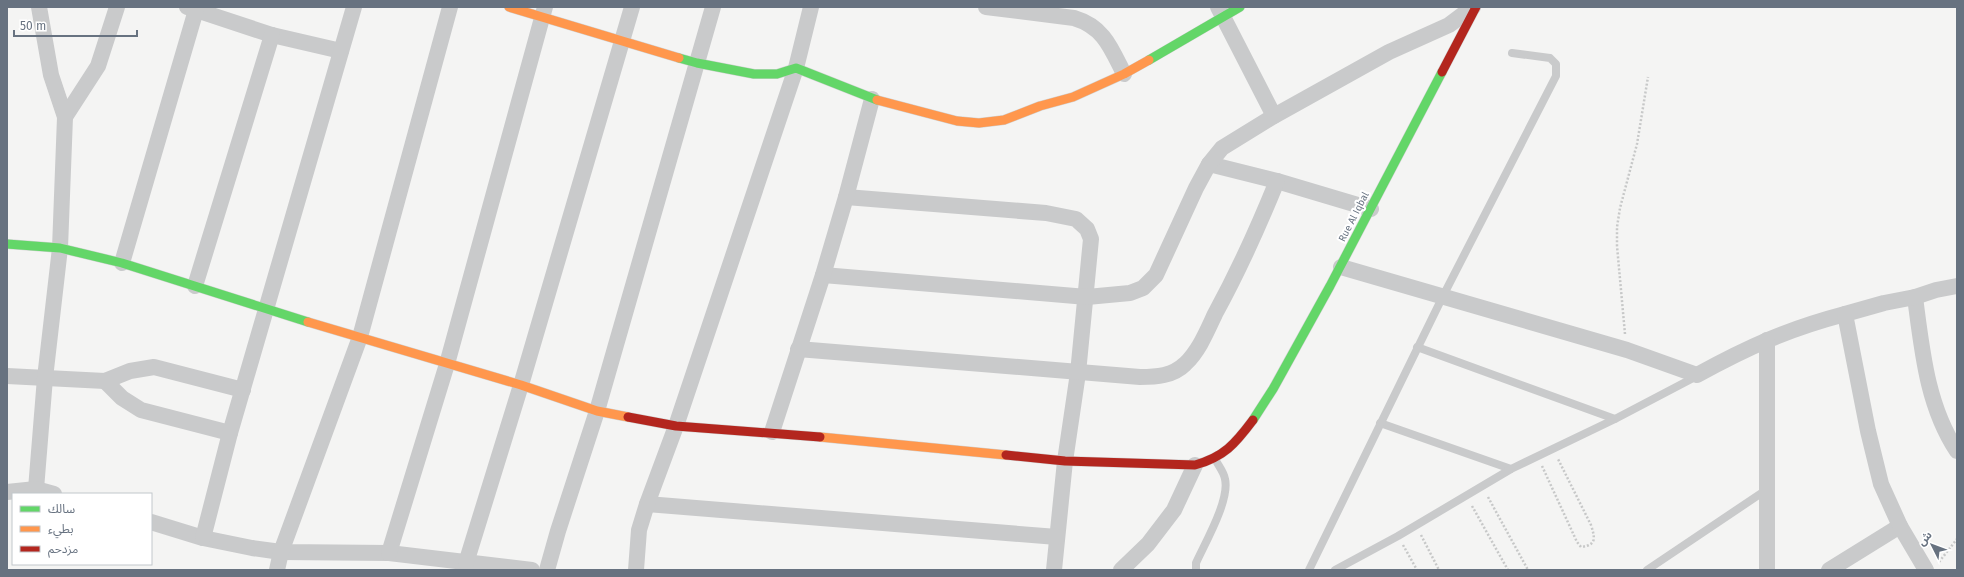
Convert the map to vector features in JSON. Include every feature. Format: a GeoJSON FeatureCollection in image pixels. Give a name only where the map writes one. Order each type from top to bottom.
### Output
{"type":"FeatureCollection","features":[{"type":"Feature","properties":{"kind":"street"},"geometry":{"type":"LineString","coordinates":[[36,489],[45,378],[60,248],[65,117],[51,76],[39,7]]}},
{"type":"Feature","properties":{"kind":"street"},"geometry":{"type":"LineString","coordinates":[[65,117],[98,66],[117,7]]}},
{"type":"Feature","properties":{"kind":"street"},"geometry":{"type":"LineString","coordinates":[[203,538],[230,433],[354,7]]}},
{"type":"Feature","properties":{"kind":"street"},"geometry":{"type":"LineString","coordinates":[[277,570],[281,552],[360,337],[450,7]]}},
{"type":"Feature","properties":{"kind":"street"},"geometry":{"type":"LineString","coordinates":[[509,7],[544,12],[622,40],[697,63],[754,74],[777,74],[796,68],[872,99],[957,121],[979,123],[1004,120],[1040,106],[1073,97],[1124,74],[1221,12],[1240,7]]}},
{"type":"Feature","properties":{"kind":"street"},"geometry":{"type":"LineString","coordinates":[[466,563],[521,385],[632,7]]}},
{"type":"Feature","properties":{"kind":"street"},"geometry":{"type":"LineString","coordinates":[[547,570],[558,531],[597,411],[713,7]]}},
{"type":"Feature","properties":{"kind":"street"},"geometry":{"type":"LineString","coordinates":[[636,570],[639,530],[647,504],[676,426],[796,68],[811,7]]}},
{"type":"Feature","properties":{"kind":"street"},"geometry":{"type":"LineString","coordinates":[[986,7],[1074,18],[1084,21],[1102,34],[1124,74]]}},
{"type":"Feature","properties":{"kind":"street"},"geometry":{"type":"LineString","coordinates":[[823,275],[1086,297],[1130,293],[1143,288],[1156,275],[1208,164],[1222,148],[1274,116],[1389,52],[1449,25],[1473,7]]}},
{"type":"Feature","properties":{"kind":"street","name":"Rue Al Iqbal"},"geometry":{"type":"LineString","coordinates":[[1215,459],[1233,445],[1244,432],[1279,377],[1341,267],[1476,7]]}},
{"type":"Feature","properties":{"kind":"street"},"geometry":{"type":"LineString","coordinates":[[122,263],[191,8],[272,35],[341,51]]}},
{"type":"Feature","properties":{"kind":"street"},"geometry":{"type":"LineString","coordinates":[[389,553],[447,364],[544,12]]}},
{"type":"Feature","properties":{"kind":"street"},"geometry":{"type":"LineString","coordinates":[[1221,12],[1274,116]]}},
{"type":"Feature","properties":{"kind":"street"},"geometry":{"type":"LineString","coordinates":[[195,286],[272,35]]}},
{"type":"Feature","properties":{"kind":"street"},"geometry":{"type":"LineString","coordinates":[[772,432],[823,275],[846,197],[872,99]]}},
{"type":"Feature","properties":{"kind":"street"},"geometry":{"type":"LineString","coordinates":[[1208,164],[1277,181],[1371,209]]}},
{"type":"Feature","properties":{"kind":"street"},"geometry":{"type":"LineString","coordinates":[[798,349],[1078,373],[1157,377],[1169,374],[1186,363],[1201,342],[1239,269],[1277,181]]}},
{"type":"Feature","properties":{"kind":"street"},"geometry":{"type":"LineString","coordinates":[[846,197],[1046,213],[1076,219],[1087,229],[1091,239],[1086,297],[1078,373],[1065,461],[1054,570]]}},
{"type":"Feature","properties":{"kind":"street"},"geometry":{"type":"LineString","coordinates":[[7,244],[60,248],[122,263],[447,364],[521,385],[597,411],[676,426],[772,432],[1065,461],[1195,465],[1215,459]]}},
{"type":"Feature","properties":{"kind":"street"},"geometry":{"type":"LineString","coordinates":[[1341,267],[1442,298],[1627,350],[1697,376],[1744,349],[1810,323],[1884,303],[1915,298],[1936,290],[1957,286]]}},
{"type":"Feature","properties":{"kind":"street"},"geometry":{"type":"LineString","coordinates":[[1915,298],[1929,386],[1937,409],[1957,451]]}},
{"type":"Feature","properties":{"kind":"street"},"geometry":{"type":"LineString","coordinates":[[1845,314],[1868,431],[1881,484],[1900,526],[1932,567]]}},
{"type":"Feature","properties":{"kind":"street"},"geometry":{"type":"LineString","coordinates":[[1766,340],[1767,570]]}},
{"type":"Feature","properties":{"kind":"street"},"geometry":{"type":"LineString","coordinates":[[7,376],[105,381],[130,371],[154,367],[243,390]]}},
{"type":"Feature","properties":{"kind":"street"},"geometry":{"type":"LineString","coordinates":[[105,381],[122,398],[141,410],[230,433]]}},
{"type":"Feature","properties":{"kind":"street"},"geometry":{"type":"LineString","coordinates":[[1121,570],[1148,544],[1174,510],[1195,465]]}},
{"type":"Feature","properties":{"kind":"street"},"geometry":{"type":"LineString","coordinates":[[7,492],[36,489],[50,493]]}},
{"type":"Feature","properties":{"kind":"street"},"geometry":{"type":"LineString","coordinates":[[647,504],[1057,538]]}},
{"type":"Feature","properties":{"kind":"street"},"geometry":{"type":"LineString","coordinates":[[152,522],[203,538],[281,552],[389,553],[532,570]]}},
{"type":"Feature","properties":{"kind":"street"},"geometry":{"type":"LineString","coordinates":[[1829,570],[1900,526]]}},
{"type":"Feature","properties":{"kind":"lane"},"geometry":{"type":"LineString","coordinates":[[1309,570],[1417,347],[1558,72],[1556,64],[1550,58],[1512,54]]}},
{"type":"Feature","properties":{"kind":"lane"},"geometry":{"type":"LineString","coordinates":[[1417,347],[1615,420]]}},
{"type":"Feature","properties":{"kind":"lane"},"geometry":{"type":"LineString","coordinates":[[1335,570],[1398,536],[1466,494],[1511,469],[1615,420],[1697,376]]}},
{"type":"Feature","properties":{"kind":"lane"},"geometry":{"type":"LineString","coordinates":[[1380,423],[1511,469]]}},
{"type":"Feature","properties":{"kind":"lane"},"geometry":{"type":"LineString","coordinates":[[1196,570],[1196,563],[1223,503],[1226,490],[1225,478],[1215,459]]}},
{"type":"Feature","properties":{"kind":"lane"},"geometry":{"type":"LineString","coordinates":[[1647,570],[1766,490]]}},
{"type":"Feature","properties":{"kind":"path"},"geometry":{"type":"LineString","coordinates":[[1627,350],[1618,259],[1617,227],[1620,208],[1637,144],[1648,77]]}},
{"type":"Feature","properties":{"kind":"path"},"geometry":{"type":"LineString","coordinates":[[1537,456],[1576,542],[1580,547],[1588,546],[1593,542],[1594,537],[1591,526],[1553,448]]}},
{"type":"Feature","properties":{"kind":"path"},"geometry":{"type":"LineString","coordinates":[[1482,486],[1528,570]]}},
{"type":"Feature","properties":{"kind":"path"},"geometry":{"type":"LineString","coordinates":[[1466,494],[1508,570]]}},
{"type":"Feature","properties":{"kind":"path"},"geometry":{"type":"LineString","coordinates":[[1415,526],[1439,570]]}},
{"type":"Feature","properties":{"kind":"path"},"geometry":{"type":"LineString","coordinates":[[1398,536],[1416,570]]}},
{"type":"Feature","properties":{"kind":"path"},"geometry":{"type":"LineString","coordinates":[[1932,567],[1957,539]]}},
{"type":"Feature","properties":{"kind":"traffic: fast"},"geometry":{"type":"LineString","coordinates":[[1149,60],[1240,7]]}},
{"type":"Feature","properties":{"kind":"traffic: fast"},"geometry":{"type":"LineString","coordinates":[[679,58],[754,74],[777,74],[796,68],[877,100]]}},
{"type":"Feature","properties":{"kind":"traffic: fast"},"geometry":{"type":"LineString","coordinates":[[1253,420],[1273,389],[1330,286],[1442,72]]}},
{"type":"Feature","properties":{"kind":"traffic: fast"},"geometry":{"type":"LineString","coordinates":[[7,244],[60,248],[122,263],[308,322]]}},
{"type":"Feature","properties":{"kind":"traffic: slow"},"geometry":{"type":"LineString","coordinates":[[509,7],[679,58]]}},
{"type":"Feature","properties":{"kind":"traffic: slow"},"geometry":{"type":"LineString","coordinates":[[877,100],[957,121],[979,123],[1004,120],[1040,106],[1073,97],[1124,74],[1149,60]]}},
{"type":"Feature","properties":{"kind":"traffic: slow"},"geometry":{"type":"LineString","coordinates":[[308,322],[521,385],[597,411],[628,417]]}},
{"type":"Feature","properties":{"kind":"traffic: slow"},"geometry":{"type":"LineString","coordinates":[[820,437],[1006,455]]}},
{"type":"Feature","properties":{"kind":"traffic: jam"},"geometry":{"type":"LineString","coordinates":[[1442,72],[1476,7]]}},
{"type":"Feature","properties":{"kind":"traffic: jam"},"geometry":{"type":"LineString","coordinates":[[628,417],[676,426],[820,437]]}},
{"type":"Feature","properties":{"kind":"traffic: jam"},"geometry":{"type":"LineString","coordinates":[[1006,455],[1065,461],[1195,465],[1221,454],[1234,443],[1253,420]]}}]}
